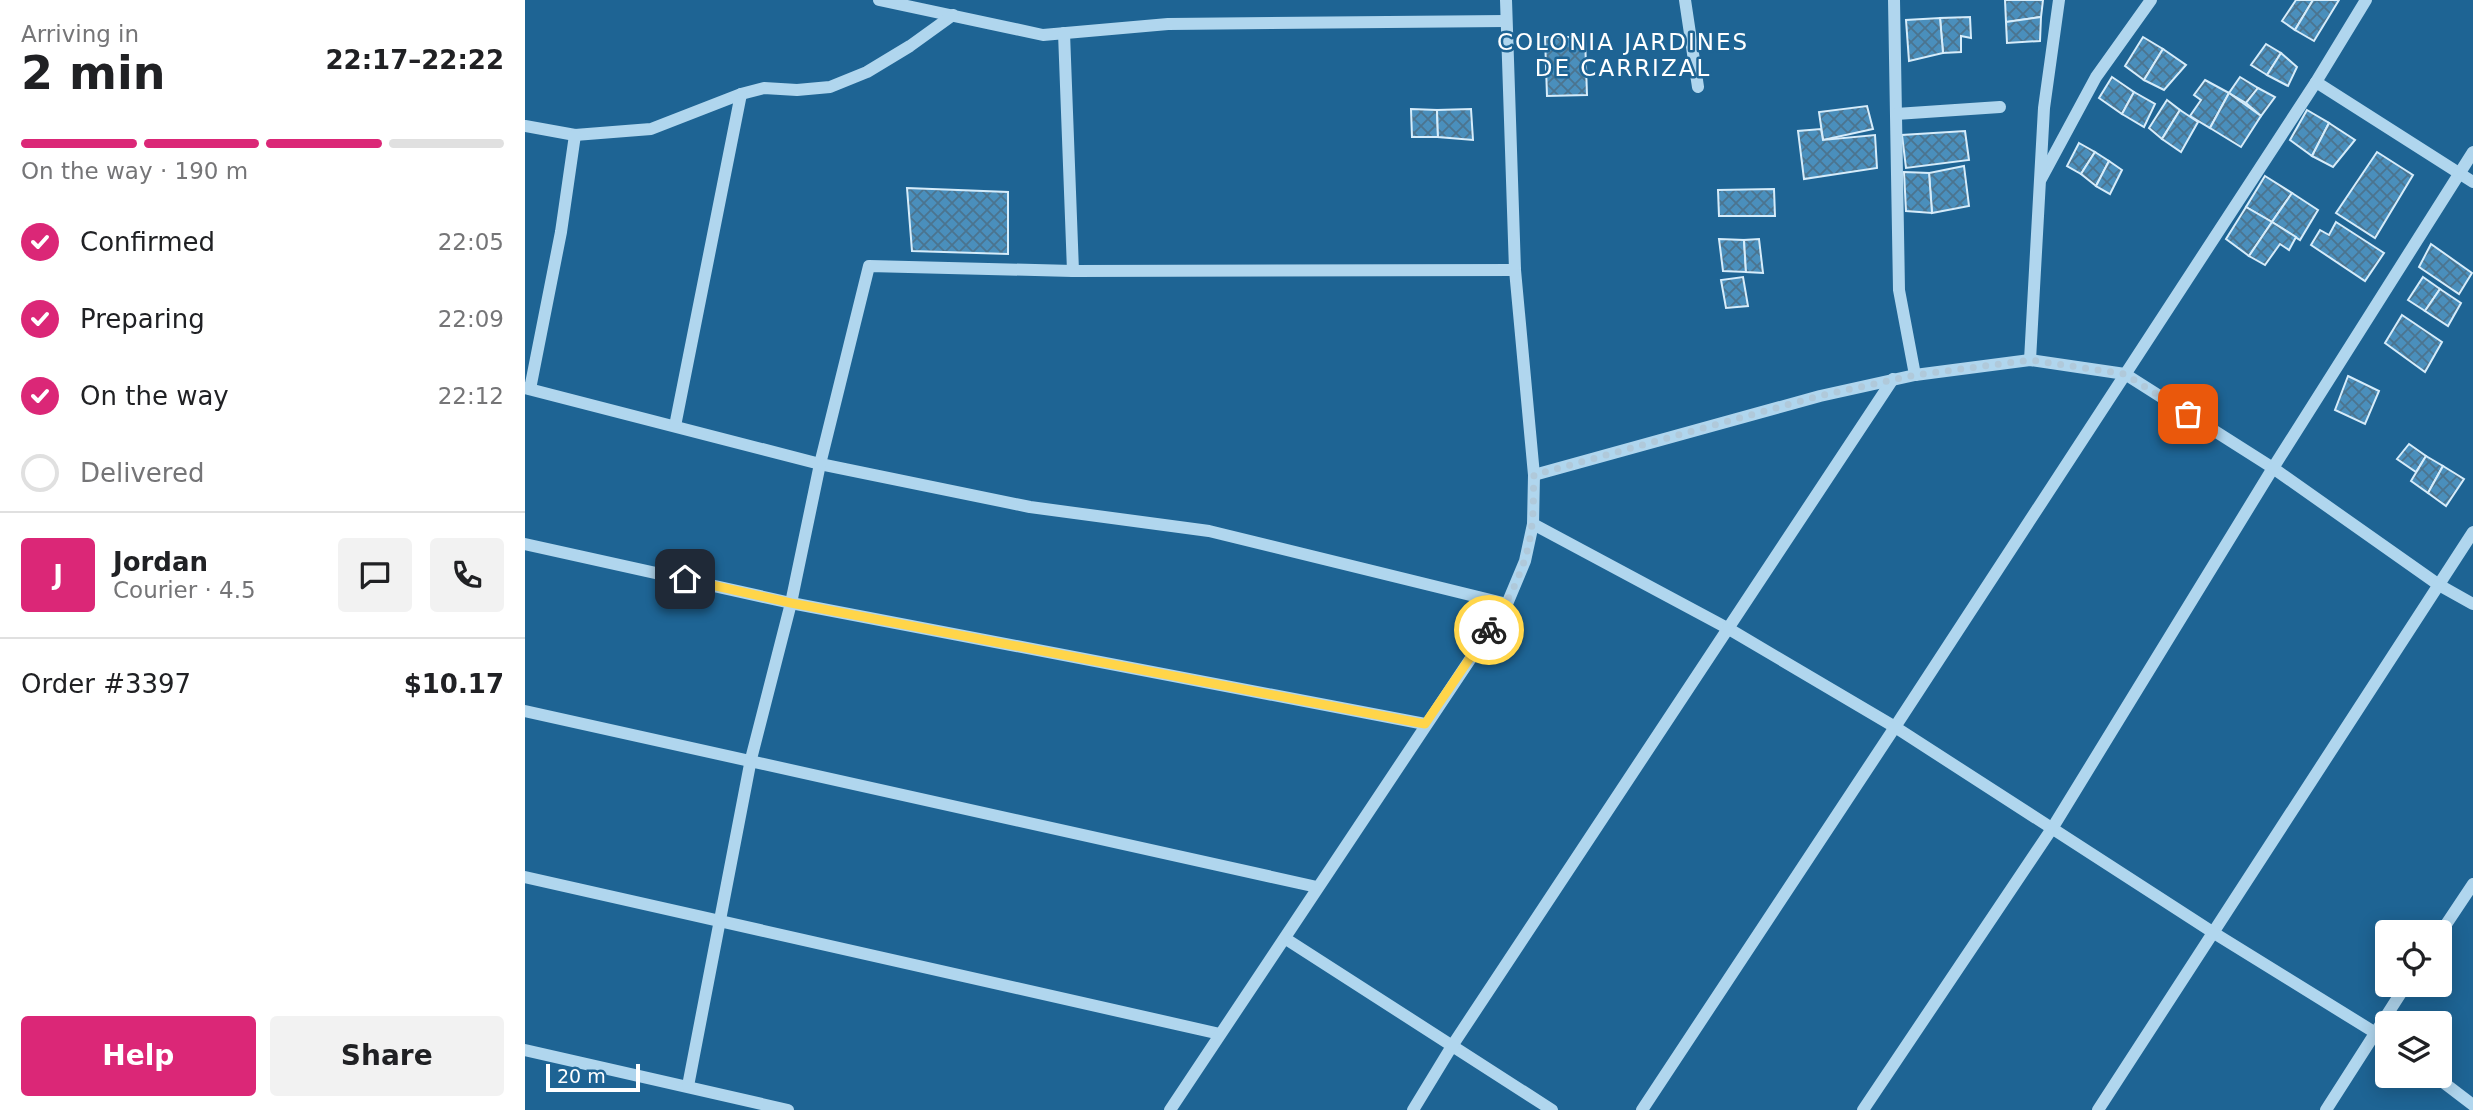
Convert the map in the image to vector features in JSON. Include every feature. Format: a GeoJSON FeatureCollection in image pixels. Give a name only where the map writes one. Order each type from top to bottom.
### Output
{"type":"FeatureCollection","features":[{"type":"Feature","properties":{"kind":"street"},"geometry":{"type":"LineString","coordinates":[[879,0],[1043,35],[1168,24],[1506,22]]}},
{"type":"Feature","properties":{"kind":"street"},"geometry":{"type":"LineString","coordinates":[[1170,1110],[1507,604],[1525,561],[1532,524],[1534,475],[1515,270],[1506,0]]}},
{"type":"Feature","properties":{"kind":"street"},"geometry":{"type":"LineString","coordinates":[[1685,0],[1698,87]]}},
{"type":"Feature","properties":{"kind":"street"},"geometry":{"type":"LineString","coordinates":[[1894,0],[1899,290],[1915,375]]}},
{"type":"Feature","properties":{"kind":"street"},"geometry":{"type":"LineString","coordinates":[[2030,360],[2044,108],[2059,0]]}},
{"type":"Feature","properties":{"kind":"street"},"geometry":{"type":"LineString","coordinates":[[2039,183],[2096,78],[2151,0]]}},
{"type":"Feature","properties":{"kind":"street"},"geometry":{"type":"LineString","coordinates":[[1642,1110],[2316,82],[2366,0]]}},
{"type":"Feature","properties":{"kind":"street"},"geometry":{"type":"LineString","coordinates":[[525,126],[575,135],[651,129],[741,94],[764,88],[797,90],[830,87],[867,72],[911,46],[953,15]]}},
{"type":"Feature","properties":{"kind":"street"},"geometry":{"type":"LineString","coordinates":[[1064,33],[1073,271]]}},
{"type":"Feature","properties":{"kind":"street"},"geometry":{"type":"LineString","coordinates":[[2316,82],[2473,182]]}},
{"type":"Feature","properties":{"kind":"street"},"geometry":{"type":"LineString","coordinates":[[675,426],[741,94]]}},
{"type":"Feature","properties":{"kind":"street"},"geometry":{"type":"LineString","coordinates":[[1896,114],[2000,107]]}},
{"type":"Feature","properties":{"kind":"street"},"geometry":{"type":"LineString","coordinates":[[575,135],[561,232],[527,389],[820,464],[1030,507],[1209,531],[1507,604]]}},
{"type":"Feature","properties":{"kind":"street"},"geometry":{"type":"LineString","coordinates":[[1863,1110],[2053,827],[2273,468],[2473,152]]}},
{"type":"Feature","properties":{"kind":"street"},"geometry":{"type":"LineString","coordinates":[[688,1086],[751,759],[791,603],[820,464],[869,266],[1073,271],[1515,270]]}},
{"type":"Feature","properties":{"kind":"street"},"geometry":{"type":"LineString","coordinates":[[1534,475],[1819,396],[1915,375],[2030,360],[2125,374],[2273,468],[2439,585],[2473,604]]}},
{"type":"Feature","properties":{"kind":"street"},"geometry":{"type":"LineString","coordinates":[[1413,1110],[1452,1046],[1893,379]]}},
{"type":"Feature","properties":{"kind":"street"},"geometry":{"type":"LineString","coordinates":[[1532,524],[1729,629],[1895,727],[2214,933],[2375,1031]]}},
{"type":"Feature","properties":{"kind":"street"},"geometry":{"type":"LineString","coordinates":[[2098,1110],[2473,532]]}},
{"type":"Feature","properties":{"kind":"street"},"geometry":{"type":"LineString","coordinates":[[525,544],[791,603],[1425,724]]}},
{"type":"Feature","properties":{"kind":"street"},"geometry":{"type":"LineString","coordinates":[[525,710],[1317,887]]}},
{"type":"Feature","properties":{"kind":"street"},"geometry":{"type":"LineString","coordinates":[[525,877],[1220,1034]]}},
{"type":"Feature","properties":{"kind":"street"},"geometry":{"type":"LineString","coordinates":[[2449,920],[2473,884]]}},
{"type":"Feature","properties":{"kind":"street"},"geometry":{"type":"LineString","coordinates":[[1286,939],[1552,1110]]}},
{"type":"Feature","properties":{"kind":"street"},"geometry":{"type":"LineString","coordinates":[[2326,1110],[2375,1034]]}},
{"type":"Feature","properties":{"kind":"street"},"geometry":{"type":"LineString","coordinates":[[525,1050],[788,1110]]}},
{"type":"Feature","properties":{"kind":"street"},"geometry":{"type":"LineString","coordinates":[[2451,1088],[2473,1105]]}},
{"type":"Feature","properties":{"kind":"building"},"geometry":{"type":"Polygon","coordinates":[[[2005,0],[2043,0],[2041,17],[2006,22],[2005,0]]]}},
{"type":"Feature","properties":{"kind":"building"},"geometry":{"type":"Polygon","coordinates":[[[2296,0],[2313,0],[2295,30],[2282,21],[2296,0]]]}},
{"type":"Feature","properties":{"kind":"building"},"geometry":{"type":"Polygon","coordinates":[[[2313,0],[2339,0],[2314,41],[2295,30],[2313,0]]]}},
{"type":"Feature","properties":{"kind":"building"},"geometry":{"type":"Polygon","coordinates":[[[1970,17],[1971,38],[1961,36],[1961,52],[1943,53],[1940,18],[1970,17]]]}},
{"type":"Feature","properties":{"kind":"building"},"geometry":{"type":"Polygon","coordinates":[[[2041,17],[2040,41],[2007,43],[2006,22],[2041,17]]]}},
{"type":"Feature","properties":{"kind":"building"},"geometry":{"type":"Polygon","coordinates":[[[1940,18],[1943,53],[1909,61],[1906,20],[1940,18]]]}},
{"type":"Feature","properties":{"kind":"building"},"geometry":{"type":"Polygon","coordinates":[[[1545,37],[1585,37],[1587,95],[1547,96],[1545,37]]]}},
{"type":"Feature","properties":{"kind":"building"},"geometry":{"type":"Polygon","coordinates":[[[2143,37],[2163,49],[2144,80],[2125,66],[2143,37]]]}},
{"type":"Feature","properties":{"kind":"building"},"geometry":{"type":"Polygon","coordinates":[[[2266,44],[2281,53],[2267,75],[2251,65],[2266,44]]]}},
{"type":"Feature","properties":{"kind":"building"},"geometry":{"type":"Polygon","coordinates":[[[2163,49],[2186,65],[2164,90],[2144,80],[2163,49]]]}},
{"type":"Feature","properties":{"kind":"building"},"geometry":{"type":"Polygon","coordinates":[[[2281,53],[2297,67],[2288,86],[2267,75],[2281,53]]]}},
{"type":"Feature","properties":{"kind":"building"},"geometry":{"type":"Polygon","coordinates":[[[2112,77],[2134,92],[2122,114],[2099,98],[2112,77]]]}},
{"type":"Feature","properties":{"kind":"building"},"geometry":{"type":"Polygon","coordinates":[[[2240,77],[2258,88],[2246,103],[2229,93],[2240,77]]]}},
{"type":"Feature","properties":{"kind":"building"},"geometry":{"type":"Polygon","coordinates":[[[2205,80],[2229,93],[2210,128],[2190,116],[2201,100],[2194,95],[2205,80]]]}},
{"type":"Feature","properties":{"kind":"building"},"geometry":{"type":"Polygon","coordinates":[[[2258,88],[2275,97],[2261,116],[2246,103],[2258,88]]]}},
{"type":"Feature","properties":{"kind":"building"},"geometry":{"type":"Polygon","coordinates":[[[2134,92],[2155,104],[2144,127],[2122,114],[2134,92]]]}},
{"type":"Feature","properties":{"kind":"building"},"geometry":{"type":"Polygon","coordinates":[[[2229,93],[2261,116],[2241,147],[2210,128],[2229,93]]]}},
{"type":"Feature","properties":{"kind":"building"},"geometry":{"type":"Polygon","coordinates":[[[2167,100],[2180,110],[2162,139],[2149,128],[2167,100]]]}},
{"type":"Feature","properties":{"kind":"building"},"geometry":{"type":"Polygon","coordinates":[[[1867,106],[1873,129],[1823,140],[1819,112],[1867,106]]]}},
{"type":"Feature","properties":{"kind":"building"},"geometry":{"type":"Polygon","coordinates":[[[1411,109],[1437,110],[1438,137],[1412,137],[1411,109]]]}},
{"type":"Feature","properties":{"kind":"building"},"geometry":{"type":"Polygon","coordinates":[[[1471,109],[1473,140],[1438,137],[1437,110],[1471,109]]]}},
{"type":"Feature","properties":{"kind":"building"},"geometry":{"type":"Polygon","coordinates":[[[2180,110],[2198,122],[2181,152],[2162,139],[2180,110]]]}},
{"type":"Feature","properties":{"kind":"building"},"geometry":{"type":"Polygon","coordinates":[[[2307,110],[2329,123],[2312,156],[2290,140],[2307,110]]]}},
{"type":"Feature","properties":{"kind":"building"},"geometry":{"type":"Polygon","coordinates":[[[2329,123],[2355,140],[2333,167],[2312,156],[2329,123]]]}},
{"type":"Feature","properties":{"kind":"building"},"geometry":{"type":"Polygon","coordinates":[[[1821,129],[1823,140],[1875,135],[1877,168],[1804,179],[1798,131],[1821,129]]]}},
{"type":"Feature","properties":{"kind":"building"},"geometry":{"type":"Polygon","coordinates":[[[1965,131],[1969,160],[1906,168],[1902,135],[1965,131]]]}},
{"type":"Feature","properties":{"kind":"building"},"geometry":{"type":"Polygon","coordinates":[[[2079,143],[2095,152],[2081,174],[2067,166],[2079,143]]]}},
{"type":"Feature","properties":{"kind":"building"},"geometry":{"type":"Polygon","coordinates":[[[2095,152],[2109,161],[2096,186],[2081,174],[2095,152]]]}},
{"type":"Feature","properties":{"kind":"building"},"geometry":{"type":"Polygon","coordinates":[[[2377,152],[2413,175],[2375,238],[2336,213],[2377,152]]]}},
{"type":"Feature","properties":{"kind":"building"},"geometry":{"type":"Polygon","coordinates":[[[2109,161],[2122,170],[2110,194],[2096,186],[2109,161]]]}},
{"type":"Feature","properties":{"kind":"building"},"geometry":{"type":"Polygon","coordinates":[[[1964,166],[1969,206],[1932,213],[1929,173],[1964,166]]]}},
{"type":"Feature","properties":{"kind":"building"},"geometry":{"type":"Polygon","coordinates":[[[1904,172],[1929,173],[1932,213],[1906,211],[1904,172]]]}},
{"type":"Feature","properties":{"kind":"building"},"geometry":{"type":"Polygon","coordinates":[[[2265,176],[2292,193],[2272,222],[2246,207],[2265,176]]]}},
{"type":"Feature","properties":{"kind":"building"},"geometry":{"type":"Polygon","coordinates":[[[907,188],[1008,192],[1008,254],[912,251],[907,188]]]}},
{"type":"Feature","properties":{"kind":"building"},"geometry":{"type":"Polygon","coordinates":[[[1774,189],[1775,216],[1719,216],[1718,190],[1774,189]]]}},
{"type":"Feature","properties":{"kind":"building"},"geometry":{"type":"Polygon","coordinates":[[[2292,193],[2318,210],[2300,240],[2272,222],[2292,193]]]}},
{"type":"Feature","properties":{"kind":"building"},"geometry":{"type":"Polygon","coordinates":[[[2246,207],[2272,222],[2249,256],[2226,239],[2246,207]]]}},
{"type":"Feature","properties":{"kind":"building"},"geometry":{"type":"Polygon","coordinates":[[[2272,222],[2296,237],[2289,250],[2280,244],[2265,265],[2249,256],[2272,222]]]}},
{"type":"Feature","properties":{"kind":"building"},"geometry":{"type":"Polygon","coordinates":[[[2336,222],[2384,253],[2365,281],[2311,245],[2320,230],[2329,235],[2336,222]]]}},
{"type":"Feature","properties":{"kind":"building"},"geometry":{"type":"Polygon","coordinates":[[[1719,239],[1744,240],[1746,272],[1723,271],[1719,239]]]}},
{"type":"Feature","properties":{"kind":"building"},"geometry":{"type":"Polygon","coordinates":[[[1759,239],[1763,273],[1746,272],[1744,240],[1759,239]]]}},
{"type":"Feature","properties":{"kind":"building"},"geometry":{"type":"Polygon","coordinates":[[[2431,244],[2472,273],[2459,294],[2419,267],[2431,244]]]}},
{"type":"Feature","properties":{"kind":"building"},"geometry":{"type":"Polygon","coordinates":[[[1743,277],[1748,306],[1726,308],[1721,280],[1743,277]]]}},
{"type":"Feature","properties":{"kind":"building"},"geometry":{"type":"Polygon","coordinates":[[[2423,277],[2440,289],[2425,311],[2408,300],[2423,277]]]}},
{"type":"Feature","properties":{"kind":"building"},"geometry":{"type":"Polygon","coordinates":[[[2440,289],[2461,303],[2448,326],[2425,311],[2440,289]]]}},
{"type":"Feature","properties":{"kind":"building"},"geometry":{"type":"Polygon","coordinates":[[[2402,315],[2442,342],[2425,372],[2385,343],[2402,315]]]}},
{"type":"Feature","properties":{"kind":"building"},"geometry":{"type":"Polygon","coordinates":[[[2348,376],[2379,391],[2365,424],[2335,410],[2348,376]]]}},
{"type":"Feature","properties":{"kind":"building"},"geometry":{"type":"Polygon","coordinates":[[[2409,444],[2426,456],[2416,472],[2397,459],[2409,444]]]}},
{"type":"Feature","properties":{"kind":"building"},"geometry":{"type":"Polygon","coordinates":[[[2426,456],[2443,466],[2428,493],[2411,481],[2426,456]]]}},
{"type":"Feature","properties":{"kind":"building"},"geometry":{"type":"Polygon","coordinates":[[[2443,466],[2464,479],[2446,506],[2428,493],[2443,466]]]}},
{"type":"Feature","properties":{"kind":"way so far"},"geometry":{"type":"LineString","coordinates":[[1489,630],[1507,604],[1525,561],[1532,524],[1534,475],[1819,396],[1915,375],[2030,360],[2125,374],[2188,414]]}},
{"type":"Feature","properties":{"kind":"district","name":"COLONIA JARDINES DE CARRIZAL"},"geometry":{"type":"Point","coordinates":[1623,55]}},
{"type":"Feature","properties":{"kind":"route"},"geometry":{"type":"LineString","coordinates":[[685,579],[791,603],[1425,724],[1489,630]]}}]}
